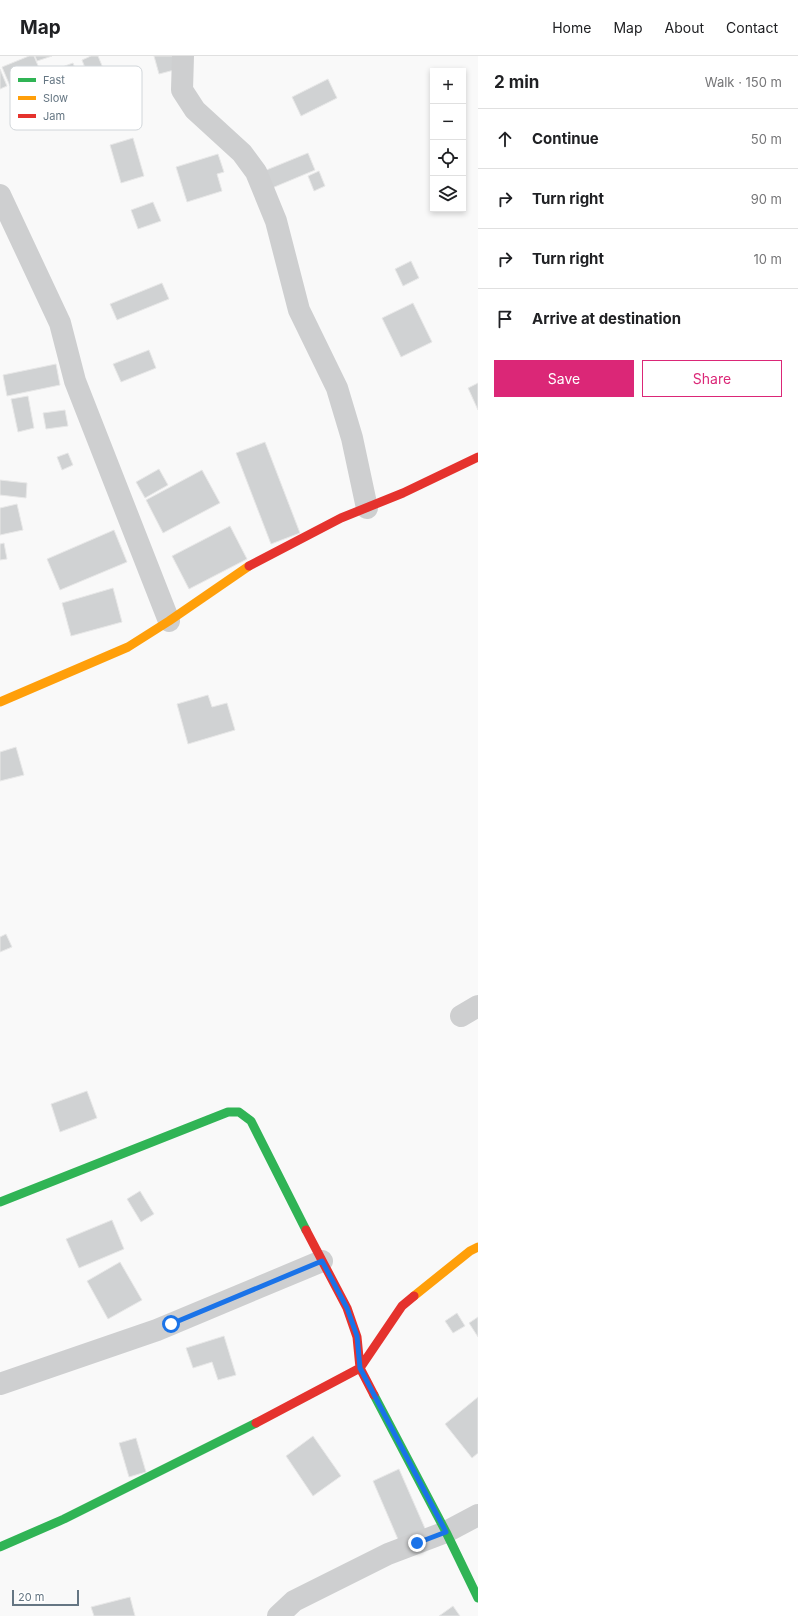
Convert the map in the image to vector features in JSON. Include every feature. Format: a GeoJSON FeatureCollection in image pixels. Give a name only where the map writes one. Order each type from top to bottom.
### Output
{"type":"FeatureCollection","features":[{"type":"Feature","properties":{"kind":"street"},"geometry":{"type":"LineString","coordinates":[[183,56],[182,90],[195,110],[242,153],[256,172],[276,221],[299,310],[337,388],[352,438],[367,508]]}},
{"type":"Feature","properties":{"kind":"street"},"geometry":{"type":"LineString","coordinates":[[0,195],[60,323],[75,381],[169,621]]}},
{"type":"Feature","properties":{"kind":"street"},"geometry":{"type":"LineString","coordinates":[[0,702],[128,647],[169,621],[241,570],[341,518],[402,493],[478,457]]}},
{"type":"Feature","properties":{"kind":"street"},"geometry":{"type":"LineString","coordinates":[[0,1202],[228,1112],[239,1112],[251,1121],[347,1308],[357,1336],[360,1368],[446,1532],[478,1598]]}},
{"type":"Feature","properties":{"kind":"street"},"geometry":{"type":"LineString","coordinates":[[0,1547],[64,1519],[197,1454],[360,1368],[402,1306],[470,1251],[478,1247]]}},
{"type":"Feature","properties":{"kind":"street"},"geometry":{"type":"LineString","coordinates":[[0,1384],[157,1330],[322,1261]]}},
{"type":"Feature","properties":{"kind":"street"},"geometry":{"type":"LineString","coordinates":[[278,1616],[294,1601],[388,1554],[446,1532],[478,1515]]}},
{"type":"Feature","properties":{"kind":"building"},"geometry":{"type":"Polygon","coordinates":[[[29,56],[34,56],[38,66],[10,66],[10,86],[2,67],[29,56]]]}},
{"type":"Feature","properties":{"kind":"building"},"geometry":{"type":"Polygon","coordinates":[[[35,56],[52,56],[37,61],[35,56]]]}},
{"type":"Feature","properties":{"kind":"building"},"geometry":{"type":"Polygon","coordinates":[[[91,56],[98,56],[102,66],[84,66],[82,60],[91,56]]]}},
{"type":"Feature","properties":{"kind":"building"},"geometry":{"type":"Polygon","coordinates":[[[154,56],[174,56],[178,69],[159,74],[154,56]]]}},
{"type":"Feature","properties":{"kind":"building"},"geometry":{"type":"Polygon","coordinates":[[[73,63],[74,66],[65,66],[73,63]]]}},
{"type":"Feature","properties":{"kind":"building"},"geometry":{"type":"Polygon","coordinates":[[[0,69],[7,86],[0,89],[0,69]]]}},
{"type":"Feature","properties":{"kind":"building"},"geometry":{"type":"Polygon","coordinates":[[[328,79],[337,98],[301,116],[292,97],[328,79]]]}},
{"type":"Feature","properties":{"kind":"building"},"geometry":{"type":"Polygon","coordinates":[[[133,138],[144,176],[121,183],[110,145],[133,138]]]}},
{"type":"Feature","properties":{"kind":"building"},"geometry":{"type":"Polygon","coordinates":[[[308,153],[315,170],[272,188],[264,171],[308,153]]]}},
{"type":"Feature","properties":{"kind":"building"},"geometry":{"type":"Polygon","coordinates":[[[218,154],[224,172],[217,174],[222,191],[187,202],[176,167],[218,154]]]}},
{"type":"Feature","properties":{"kind":"building"},"geometry":{"type":"Polygon","coordinates":[[[319,171],[325,186],[314,191],[308,176],[319,171]]]}},
{"type":"Feature","properties":{"kind":"building"},"geometry":{"type":"Polygon","coordinates":[[[153,202],[161,221],[138,229],[131,210],[153,202]]]}},
{"type":"Feature","properties":{"kind":"building"},"geometry":{"type":"Polygon","coordinates":[[[411,261],[419,278],[403,286],[395,269],[411,261]]]}},
{"type":"Feature","properties":{"kind":"building"},"geometry":{"type":"Polygon","coordinates":[[[162,283],[169,299],[117,320],[110,304],[162,283]]]}},
{"type":"Feature","properties":{"kind":"building"},"geometry":{"type":"Polygon","coordinates":[[[413,303],[432,342],[401,357],[382,318],[413,303]]]}},
{"type":"Feature","properties":{"kind":"building"},"geometry":{"type":"Polygon","coordinates":[[[149,350],[156,368],[121,382],[113,364],[149,350]]]}},
{"type":"Feature","properties":{"kind":"building"},"geometry":{"type":"Polygon","coordinates":[[[56,364],[60,385],[7,396],[3,375],[56,364]]]}},
{"type":"Feature","properties":{"kind":"building"},"geometry":{"type":"Polygon","coordinates":[[[478,383],[478,410],[468,388],[478,383]]]}},
{"type":"Feature","properties":{"kind":"building"},"geometry":{"type":"Polygon","coordinates":[[[28,396],[34,428],[18,432],[11,399],[28,396]]]}},
{"type":"Feature","properties":{"kind":"building"},"geometry":{"type":"Polygon","coordinates":[[[65,410],[68,426],[46,429],[43,413],[65,410]]]}},
{"type":"Feature","properties":{"kind":"building"},"geometry":{"type":"Polygon","coordinates":[[[265,442],[300,533],[271,544],[236,453],[265,442]]]}},
{"type":"Feature","properties":{"kind":"building"},"geometry":{"type":"Polygon","coordinates":[[[68,453],[73,465],[62,470],[57,457],[68,453]]]}},
{"type":"Feature","properties":{"kind":"building"},"geometry":{"type":"Polygon","coordinates":[[[159,469],[168,485],[145,498],[136,482],[159,469]]]}},
{"type":"Feature","properties":{"kind":"building"},"geometry":{"type":"Polygon","coordinates":[[[202,470],[220,503],[163,533],[146,500],[202,470]]]}},
{"type":"Feature","properties":{"kind":"building"},"geometry":{"type":"Polygon","coordinates":[[[0,480],[27,483],[26,498],[0,495],[0,480]]]}},
{"type":"Feature","properties":{"kind":"building"},"geometry":{"type":"Polygon","coordinates":[[[17,504],[23,530],[0,535],[0,508],[17,504]]]}},
{"type":"Feature","properties":{"kind":"building"},"geometry":{"type":"Polygon","coordinates":[[[230,526],[247,559],[189,589],[172,556],[230,526]]]}},
{"type":"Feature","properties":{"kind":"building"},"geometry":{"type":"Polygon","coordinates":[[[114,530],[127,562],[60,590],[47,559],[114,530]]]}},
{"type":"Feature","properties":{"kind":"building"},"geometry":{"type":"Polygon","coordinates":[[[4,543],[7,559],[0,560],[0,544],[4,543]]]}},
{"type":"Feature","properties":{"kind":"building"},"geometry":{"type":"Polygon","coordinates":[[[113,588],[122,622],[71,636],[62,603],[113,588]]]}},
{"type":"Feature","properties":{"kind":"building"},"geometry":{"type":"Polygon","coordinates":[[[208,695],[212,707],[227,703],[235,730],[188,744],[177,704],[208,695]]]}},
{"type":"Feature","properties":{"kind":"building"},"geometry":{"type":"Polygon","coordinates":[[[16,747],[24,775],[0,781],[0,752],[16,747]]]}},
{"type":"Feature","properties":{"kind":"building"},"geometry":{"type":"Polygon","coordinates":[[[6,934],[12,947],[0,952],[0,937],[6,934]]]}},
{"type":"Feature","properties":{"kind":"building"},"geometry":{"type":"Polygon","coordinates":[[[87,1091],[97,1118],[60,1132],[51,1104],[87,1091]]]}},
{"type":"Feature","properties":{"kind":"building"},"geometry":{"type":"Polygon","coordinates":[[[140,1191],[154,1214],[141,1222],[127,1199],[140,1191]]]}},
{"type":"Feature","properties":{"kind":"building"},"geometry":{"type":"Polygon","coordinates":[[[112,1220],[124,1249],[79,1268],[66,1239],[112,1220]]]}},
{"type":"Feature","properties":{"kind":"building"},"geometry":{"type":"Polygon","coordinates":[[[120,1262],[142,1300],[108,1319],[87,1281],[120,1262]]]}},
{"type":"Feature","properties":{"kind":"building"},"geometry":{"type":"Polygon","coordinates":[[[457,1313],[465,1326],[453,1333],[445,1321],[457,1313]]]}},
{"type":"Feature","properties":{"kind":"building"},"geometry":{"type":"Polygon","coordinates":[[[478,1317],[478,1337],[469,1323],[478,1317]]]}},
{"type":"Feature","properties":{"kind":"building"},"geometry":{"type":"Polygon","coordinates":[[[224,1336],[236,1375],[218,1380],[212,1362],[193,1368],[186,1348],[224,1336]]]}},
{"type":"Feature","properties":{"kind":"building"},"geometry":{"type":"Polygon","coordinates":[[[478,1397],[478,1453],[472,1458],[445,1424],[478,1397]]]}},
{"type":"Feature","properties":{"kind":"building"},"geometry":{"type":"Polygon","coordinates":[[[313,1436],[341,1476],[313,1496],[286,1456],[313,1436]]]}},
{"type":"Feature","properties":{"kind":"building"},"geometry":{"type":"Polygon","coordinates":[[[136,1438],[146,1472],[129,1477],[119,1443],[136,1438]]]}},
{"type":"Feature","properties":{"kind":"building"},"geometry":{"type":"Polygon","coordinates":[[[399,1469],[427,1533],[400,1544],[373,1481],[399,1469]]]}},
{"type":"Feature","properties":{"kind":"building"},"geometry":{"type":"Polygon","coordinates":[[[130,1597],[135,1616],[94,1616],[91,1607],[130,1597]]]}},
{"type":"Feature","properties":{"kind":"building"},"geometry":{"type":"Polygon","coordinates":[[[453,1606],[460,1616],[439,1616],[453,1606]]]}},
{"type":"Feature","properties":{"kind":"traffic: fast"},"geometry":{"type":"LineString","coordinates":[[0,1202],[228,1112],[239,1112],[251,1121],[306,1230]]}},
{"type":"Feature","properties":{"kind":"traffic: fast"},"geometry":{"type":"LineString","coordinates":[[374,1395],[446,1532],[478,1598]]}},
{"type":"Feature","properties":{"kind":"traffic: fast"},"geometry":{"type":"LineString","coordinates":[[0,1547],[64,1519],[256,1423]]}},
{"type":"Feature","properties":{"kind":"traffic: slow"},"geometry":{"type":"LineString","coordinates":[[0,702],[128,647],[169,621],[249,566]]}},
{"type":"Feature","properties":{"kind":"traffic: slow"},"geometry":{"type":"LineString","coordinates":[[414,1296],[470,1251],[478,1247]]}},
{"type":"Feature","properties":{"kind":"traffic: jam"},"geometry":{"type":"LineString","coordinates":[[249,566],[341,518],[403,493],[478,457]]}},
{"type":"Feature","properties":{"kind":"traffic: jam"},"geometry":{"type":"LineString","coordinates":[[306,1230],[347,1308],[357,1337],[360,1368],[374,1395]]}},
{"type":"Feature","properties":{"kind":"traffic: jam"},"geometry":{"type":"LineString","coordinates":[[256,1423],[360,1368],[402,1306],[414,1296]]}},
{"type":"Feature","properties":{"kind":"route"},"geometry":{"type":"LineString","coordinates":[[171,1324],[322,1261],[347,1308],[357,1336],[360,1368],[446,1532],[417,1543]]}}]}
